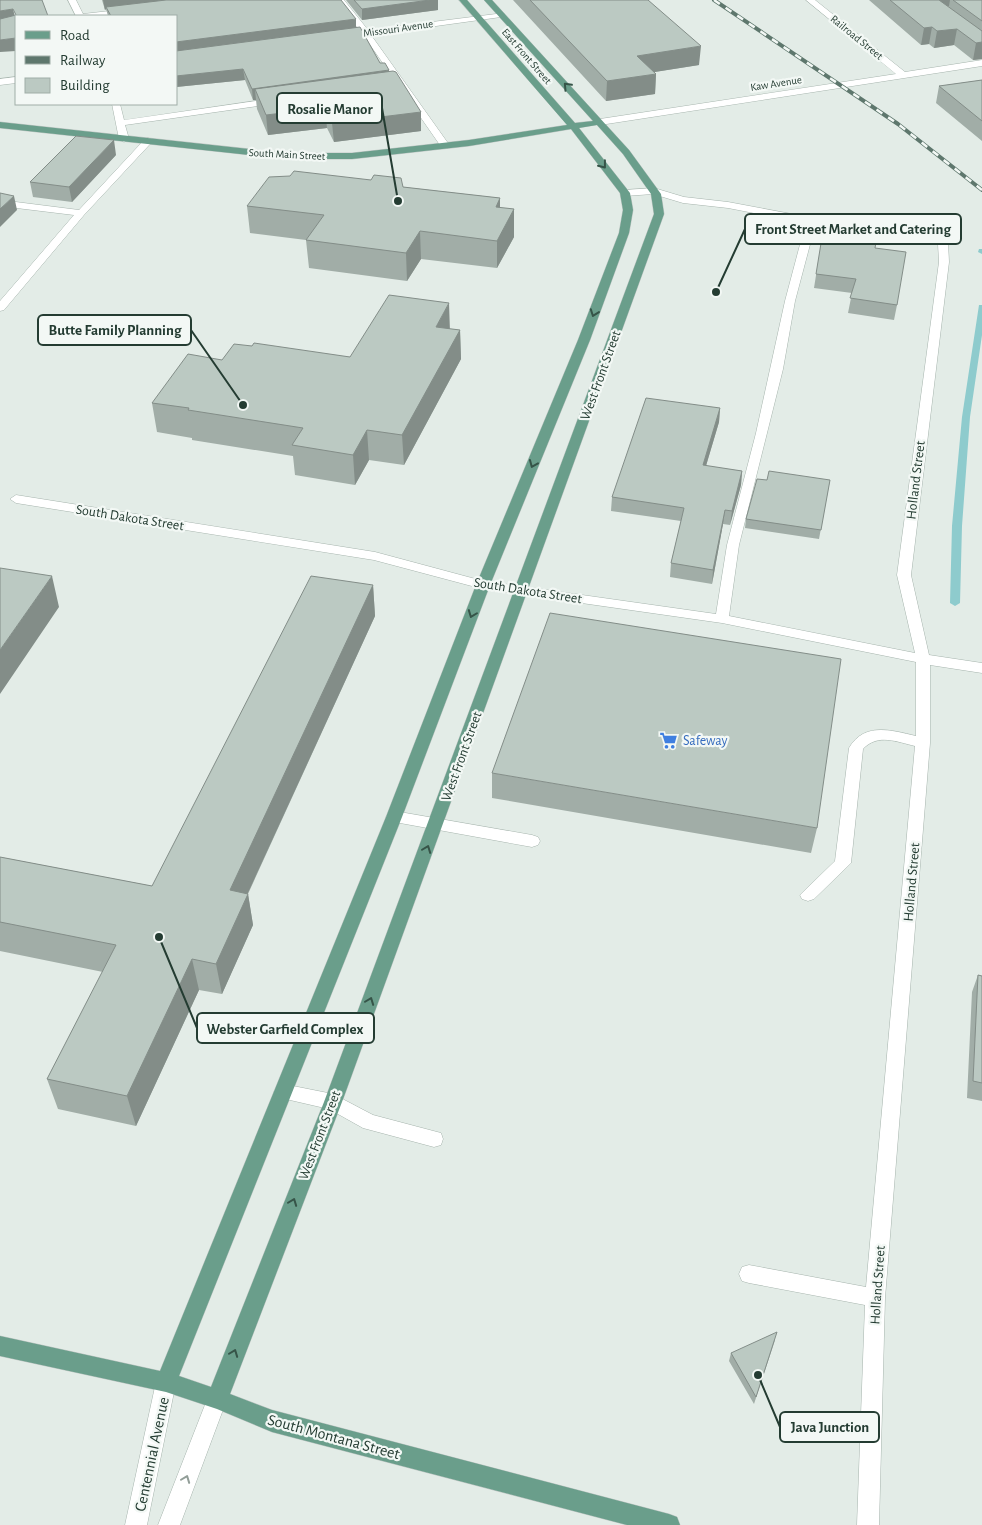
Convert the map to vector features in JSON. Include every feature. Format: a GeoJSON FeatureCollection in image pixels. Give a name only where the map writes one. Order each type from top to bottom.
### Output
{"type":"FeatureCollection","features":[{"type":"Feature","properties":{"kind":"main road","name":"East Front Street"},"geometry":{"type":"LineString","coordinates":[[463,0],[573,126]]}},
{"type":"Feature","properties":{"kind":"main road","name":"East Front Street"},"geometry":{"type":"LineString","coordinates":[[488,0],[600,122]]}},
{"type":"Feature","properties":{"kind":"main road","name":"Kaw Avenue"},"geometry":{"type":"LineString","coordinates":[[573,126],[600,122]]}},
{"type":"Feature","properties":{"kind":"main road","name":"West Front Street"},"geometry":{"type":"LineString","coordinates":[[216,1399],[332,1102],[436,824],[659,214],[654,191],[626,152],[600,122]]}},
{"type":"Feature","properties":{"kind":"main road","name":"South Main Street"},"geometry":{"type":"LineString","coordinates":[[0,125],[287,156],[352,156],[446,146],[573,126]]}},
{"type":"Feature","properties":{"kind":"main road"},"geometry":{"type":"LineString","coordinates":[[573,126],[625,193]]}},
{"type":"Feature","properties":{"kind":"main road","name":"West Front Street"},"geometry":{"type":"LineString","coordinates":[[166,1382],[394,816],[483,585],[584,340],[624,233],[628,210],[625,193]]}},
{"type":"Feature","properties":{"kind":"main road","name":"South Montana Street"},"geometry":{"type":"LineString","coordinates":[[0,1346],[166,1382],[272,1421],[669,1525]]}},
{"type":"Feature","properties":{"kind":"street"},"geometry":{"type":"LineString","coordinates":[[72,0],[81,15]]}},
{"type":"Feature","properties":{"kind":"street"},"geometry":{"type":"LineString","coordinates":[[340,0],[366,33],[446,146]]}},
{"type":"Feature","properties":{"kind":"street","name":"Railroad Street"},"geometry":{"type":"LineString","coordinates":[[810,0],[904,75]]}},
{"type":"Feature","properties":{"kind":"street"},"geometry":{"type":"LineString","coordinates":[[90,15],[133,10]]}},
{"type":"Feature","properties":{"kind":"street","name":"Missouri Avenue"},"geometry":{"type":"LineString","coordinates":[[338,36],[501,14]]}},
{"type":"Feature","properties":{"kind":"street","name":"Kaw Avenue"},"geometry":{"type":"LineString","coordinates":[[600,122],[982,63]]}},
{"type":"Feature","properties":{"kind":"street"},"geometry":{"type":"LineString","coordinates":[[0,82],[15,80]]}},
{"type":"Feature","properties":{"kind":"street"},"geometry":{"type":"LineString","coordinates":[[393,85],[402,84]]}},
{"type":"Feature","properties":{"kind":"street"},"geometry":{"type":"LineString","coordinates":[[122,123],[286,100]]}},
{"type":"Feature","properties":{"kind":"street"},"geometry":{"type":"LineString","coordinates":[[116,105],[122,123],[124,139]]}},
{"type":"Feature","properties":{"kind":"street"},"geometry":{"type":"LineString","coordinates":[[0,308],[81,213],[148,141]]}},
{"type":"Feature","properties":{"kind":"street"},"geometry":{"type":"LineString","coordinates":[[625,193],[654,191],[683,200],[728,205],[806,219],[807,237],[790,301],[766,415],[733,545],[722,619]]}},
{"type":"Feature","properties":{"kind":"street"},"geometry":{"type":"LineString","coordinates":[[0,203],[81,213]]}},
{"type":"Feature","properties":{"kind":"street","name":"Holland Street"},"geometry":{"type":"LineString","coordinates":[[806,219],[944,242],[944,262],[904,575],[923,659],[923,742],[875,1298],[868,1525]]}},
{"type":"Feature","properties":{"kind":"street"},"geometry":{"type":"LineString","coordinates":[[0,289],[14,291]]}},
{"type":"Feature","properties":{"kind":"street","name":"South Dakota Street"},"geometry":{"type":"LineString","coordinates":[[16,499],[375,556],[483,585],[722,619],[923,659],[982,668]]}},
{"type":"Feature","properties":{"kind":"street"},"geometry":{"type":"LineString","coordinates":[[808,895],[843,863],[856,748],[865,738],[885,734],[923,742]]}},
{"type":"Feature","properties":{"kind":"street"},"geometry":{"type":"LineString","coordinates":[[394,816],[532,841]]}},
{"type":"Feature","properties":{"kind":"street"},"geometry":{"type":"LineString","coordinates":[[283,1092],[332,1102],[369,1122],[434,1139]]}},
{"type":"Feature","properties":{"kind":"street"},"geometry":{"type":"LineString","coordinates":[[749,1274],[875,1298]]}},
{"type":"Feature","properties":{"kind":"street","name":"Centennial Avenue"},"geometry":{"type":"LineString","coordinates":[[136,1525],[166,1382]]}},
{"type":"Feature","properties":{"kind":"street"},"geometry":{"type":"LineString","coordinates":[[169,1525],[216,1399]]}},
{"type":"Feature","properties":{"kind":"building"},"geometry":{"type":"Polygon","coordinates":[[[0,0],[42,0],[48,15],[16,15],[13,9],[0,11],[0,0]]]}},
{"type":"Feature","properties":{"kind":"building"},"geometry":{"type":"Polygon","coordinates":[[[166,0],[341,0],[356,19],[178,42],[178,15],[110,15],[106,7],[166,0]]]}},
{"type":"Feature","properties":{"kind":"building"},"geometry":{"type":"Polygon","coordinates":[[[354,0],[430,0],[362,9],[354,0]]]}},
{"type":"Feature","properties":{"kind":"building"},"geometry":{"type":"Polygon","coordinates":[[[530,0],[648,0],[701,46],[637,56],[656,74],[607,81],[530,0]]]}},
{"type":"Feature","properties":{"kind":"building"},"geometry":{"type":"Polygon","coordinates":[[[890,0],[939,0],[982,31],[982,42],[976,43],[957,29],[937,31],[932,27],[924,28],[890,0]]]}},
{"type":"Feature","properties":{"kind":"building"},"geometry":{"type":"Polygon","coordinates":[[[953,0],[982,0],[982,21],[953,0]]]}},
{"type":"Feature","properties":{"kind":"building"},"geometry":{"type":"Polygon","coordinates":[[[15,15],[15,38],[0,40],[0,19],[15,15]]]}},
{"type":"Feature","properties":{"kind":"building"},"geometry":{"type":"Polygon","coordinates":[[[360,27],[380,63],[385,63],[389,70],[252,89],[243,69],[178,76],[178,51],[360,27]]]}},
{"type":"Feature","properties":{"kind":"building"},"geometry":{"type":"Polygon","coordinates":[[[396,72],[421,112],[332,123],[325,108],[266,115],[255,89],[396,72]]]}},
{"type":"Feature","properties":{"kind":"building"},"geometry":{"type":"Polygon","coordinates":[[[982,80],[982,121],[939,86],[982,80]]]}},
{"type":"Feature","properties":{"kind":"building"},"geometry":{"type":"Polygon","coordinates":[[[76,136],[114,140],[69,187],[30,182],[76,136]]]}},
{"type":"Feature","properties":{"kind":"building"},"geometry":{"type":"Polygon","coordinates":[[[294,171],[371,180],[374,175],[401,178],[403,187],[500,198],[496,207],[514,209],[497,241],[420,231],[406,253],[306,240],[324,215],[247,206],[269,177],[290,176],[294,171]]]}},
{"type":"Feature","properties":{"kind":"building"},"geometry":{"type":"Polygon","coordinates":[[[0,193],[14,196],[0,209],[0,193]]]}},
{"type":"Feature","properties":{"kind":"building"},"geometry":{"type":"Polygon","coordinates":[[[824,225],[878,231],[875,248],[906,252],[897,305],[850,298],[856,279],[816,274],[824,225]]]}},
{"type":"Feature","properties":{"kind":"building"},"geometry":{"type":"Polygon","coordinates":[[[389,295],[449,303],[436,327],[460,330],[402,435],[367,430],[353,455],[292,445],[303,428],[152,403],[188,354],[222,360],[234,344],[252,346],[254,343],[350,357],[389,295]]]}},
{"type":"Feature","properties":{"kind":"building"},"geometry":{"type":"Polygon","coordinates":[[[646,398],[720,408],[703,465],[742,471],[732,511],[725,510],[713,570],[671,563],[684,508],[612,497],[646,398]]]}},
{"type":"Feature","properties":{"kind":"building"},"geometry":{"type":"Polygon","coordinates":[[[769,471],[830,480],[821,530],[746,519],[757,479],[767,480],[769,471]]]}},
{"type":"Feature","properties":{"kind":"building"},"geometry":{"type":"Polygon","coordinates":[[[0,568],[52,576],[0,650],[0,568]]]}},
{"type":"Feature","properties":{"kind":"building"},"geometry":{"type":"Polygon","coordinates":[[[311,576],[373,585],[230,890],[248,894],[216,964],[192,959],[127,1096],[47,1079],[116,945],[0,922],[0,857],[152,886],[311,576]]]}},
{"type":"Feature","properties":{"kind":"building","name":"Safeway"},"geometry":{"type":"Polygon","coordinates":[[[550,613],[841,659],[817,828],[492,773],[550,613]]]}},
{"type":"Feature","properties":{"kind":"building"},"geometry":{"type":"Polygon","coordinates":[[[978,975],[982,976],[982,1083],[973,1081],[978,975]]]}},
{"type":"Feature","properties":{"kind":"building"},"geometry":{"type":"Polygon","coordinates":[[[777,1332],[756,1397],[731,1353],[777,1332]]]}},
{"type":"Feature","properties":{"kind":"waterway"},"geometry":{"type":"LineString","coordinates":[[955,603],[957,526],[966,417],[982,307]]}},
{"type":"Feature","properties":{"kind":"railway"},"geometry":{"type":"LineString","coordinates":[[714,0],[898,124],[982,190]]}},
{"type":"Feature","properties":{"kind":"place","name":"Rosalie Manor"},"geometry":{"type":"Point","coordinates":[398,201]}},
{"type":"Feature","properties":{"kind":"place","name":"Front Street Market and Catering"},"geometry":{"type":"Point","coordinates":[716,292]}},
{"type":"Feature","properties":{"kind":"place","name":"Butte Family Planning"},"geometry":{"type":"Point","coordinates":[243,405]}},
{"type":"Feature","properties":{"kind":"place","name":"Safeway"},"geometry":{"type":"Point","coordinates":[669,740]}},
{"type":"Feature","properties":{"kind":"place","name":"Webster Garfield Complex"},"geometry":{"type":"Point","coordinates":[159,937]}},
{"type":"Feature","properties":{"kind":"place","name":"Java Junction"},"geometry":{"type":"Point","coordinates":[758,1375]}}]}
